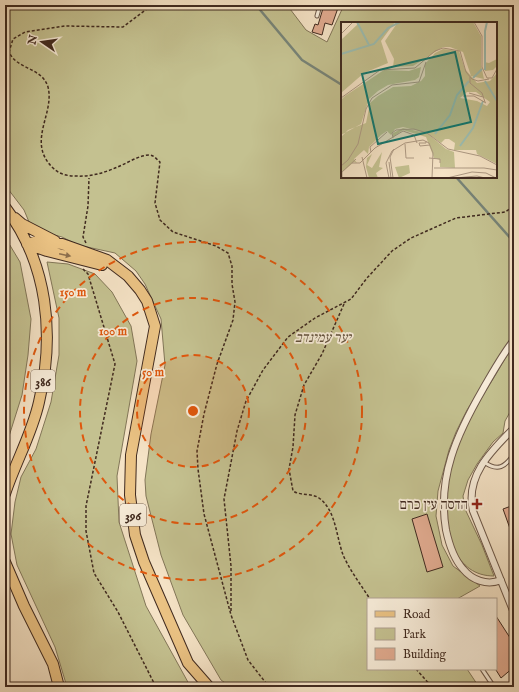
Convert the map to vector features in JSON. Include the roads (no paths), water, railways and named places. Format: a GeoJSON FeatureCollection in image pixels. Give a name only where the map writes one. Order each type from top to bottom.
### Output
{"type":"FeatureCollection","features":[{"type":"Feature","properties":{"kind":"main road","name":"386"},"geometry":{"type":"LineString","coordinates":[[5,494],[39,403],[47,355],[46,308],[36,263],[8,211]]}},
{"type":"Feature","properties":{"kind":"main road"},"geometry":{"type":"LineString","coordinates":[[8,211],[22,224],[62,244]]}},
{"type":"Feature","properties":{"kind":"main road","name":"396"},"geometry":{"type":"LineString","coordinates":[[27,244],[37,241],[62,244],[111,270],[140,300],[156,326],[131,455],[130,496],[135,535],[144,562],[188,663],[209,687]]}},
{"type":"Feature","properties":{"kind":"main road","name":"396"},"geometry":{"type":"LineString","coordinates":[[27,244],[48,252],[83,255]]}},
{"type":"Feature","properties":{"kind":"main road"},"geometry":{"type":"LineString","coordinates":[[5,562],[52,664],[59,687]]}},
{"type":"Feature","properties":{"kind":"street"},"geometry":{"type":"LineString","coordinates":[[501,580],[494,583],[478,581],[466,573],[458,564],[448,541],[444,514],[444,493],[457,438],[498,363],[514,340]]}},
{"type":"Feature","properties":{"kind":"street"},"geometry":{"type":"LineString","coordinates":[[514,428],[484,462],[473,481],[472,505],[514,613]]}},
{"type":"Feature","properties":{"kind":"lane"},"geometry":{"type":"LineString","coordinates":[[317,16],[320,5]]}},
{"type":"Feature","properties":{"kind":"lane"},"geometry":{"type":"LineString","coordinates":[[484,462],[492,467],[498,468],[508,462],[514,454]]}},
{"type":"Feature","properties":{"kind":"lane"},"geometry":{"type":"LineString","coordinates":[[483,670],[494,687]]}},
{"type":"Feature","properties":{"kind":"waterway"},"geometry":{"type":"LineString","coordinates":[[256,5],[302,60],[341,84]]}},
{"type":"Feature","properties":{"kind":"waterway"},"geometry":{"type":"LineString","coordinates":[[457,178],[514,242]]}},
{"type":"Feature","properties":{"kind":"place","name":"הדסה עין כרם"},"geometry":{"type":"Point","coordinates":[477,504]}},
{"type":"Feature","properties":{"kind":"park label","name":"יער עמינדב"},"geometry":{"type":"Point","coordinates":[323,337]}}]}
